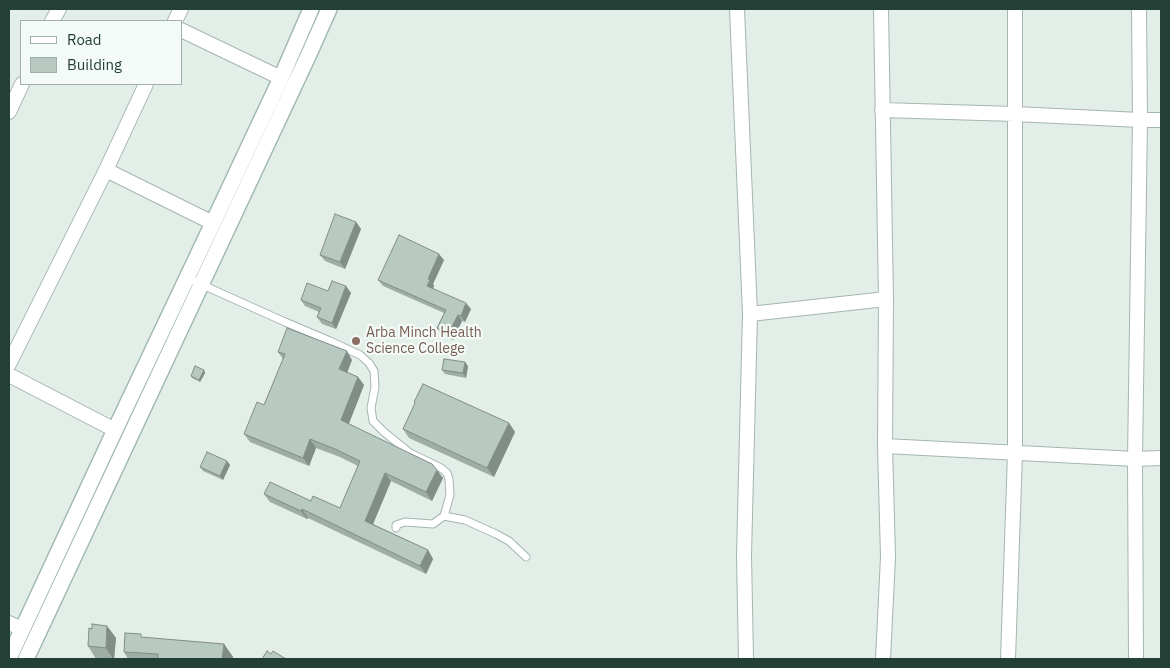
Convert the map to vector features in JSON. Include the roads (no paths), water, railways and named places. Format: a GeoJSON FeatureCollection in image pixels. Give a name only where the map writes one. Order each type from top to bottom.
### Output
{"type":"FeatureCollection","features":[{"type":"Feature","properties":{"kind":"main road"},"geometry":{"type":"LineString","coordinates":[[9,658],[16,626],[115,430],[281,78],[311,9]]}},
{"type":"Feature","properties":{"kind":"main road"},"geometry":{"type":"LineString","coordinates":[[26,659],[329,9]]}},
{"type":"Feature","properties":{"kind":"street"},"geometry":{"type":"LineString","coordinates":[[737,9],[750,314],[744,555],[746,659]]}},
{"type":"Feature","properties":{"kind":"street"},"geometry":{"type":"LineString","coordinates":[[881,9],[886,300],[885,446],[888,557],[883,659]]}},
{"type":"Feature","properties":{"kind":"street"},"geometry":{"type":"LineString","coordinates":[[1008,659],[1015,453],[1015,9]]}},
{"type":"Feature","properties":{"kind":"street"},"geometry":{"type":"LineString","coordinates":[[1136,659],[1135,459],[1140,120],[1139,9]]}},
{"type":"Feature","properties":{"kind":"street"},"geometry":{"type":"LineString","coordinates":[[182,30],[281,78]]}},
{"type":"Feature","properties":{"kind":"street"},"geometry":{"type":"LineString","coordinates":[[9,112],[22,85]]}},
{"type":"Feature","properties":{"kind":"street"},"geometry":{"type":"LineString","coordinates":[[9,364],[106,170],[146,85]]}},
{"type":"Feature","properties":{"kind":"street"},"geometry":{"type":"LineString","coordinates":[[882,110],[1161,120]]}},
{"type":"Feature","properties":{"kind":"street"},"geometry":{"type":"LineString","coordinates":[[106,170],[213,223]]}},
{"type":"Feature","properties":{"kind":"street"},"geometry":{"type":"LineString","coordinates":[[750,314],[886,300]]}},
{"type":"Feature","properties":{"kind":"street"},"geometry":{"type":"LineString","coordinates":[[9,375],[115,430]]}},
{"type":"Feature","properties":{"kind":"street"},"geometry":{"type":"LineString","coordinates":[[885,446],[1135,459],[1161,458]]}},
{"type":"Feature","properties":{"kind":"lane"},"geometry":{"type":"LineString","coordinates":[[187,278],[330,341],[360,355],[369,362],[374,371],[375,387],[371,408],[373,421],[410,453],[441,468],[449,479],[450,495],[444,516],[433,524],[404,522],[396,525],[396,528]]}},
{"type":"Feature","properties":{"kind":"lane"},"geometry":{"type":"LineString","coordinates":[[444,516],[465,520],[496,534],[509,541],[526,557]]}},
{"type":"Feature","properties":{"kind":"place","name":"Arba Minch Health Science College"},"geometry":{"type":"Point","coordinates":[356,341]}}]}
